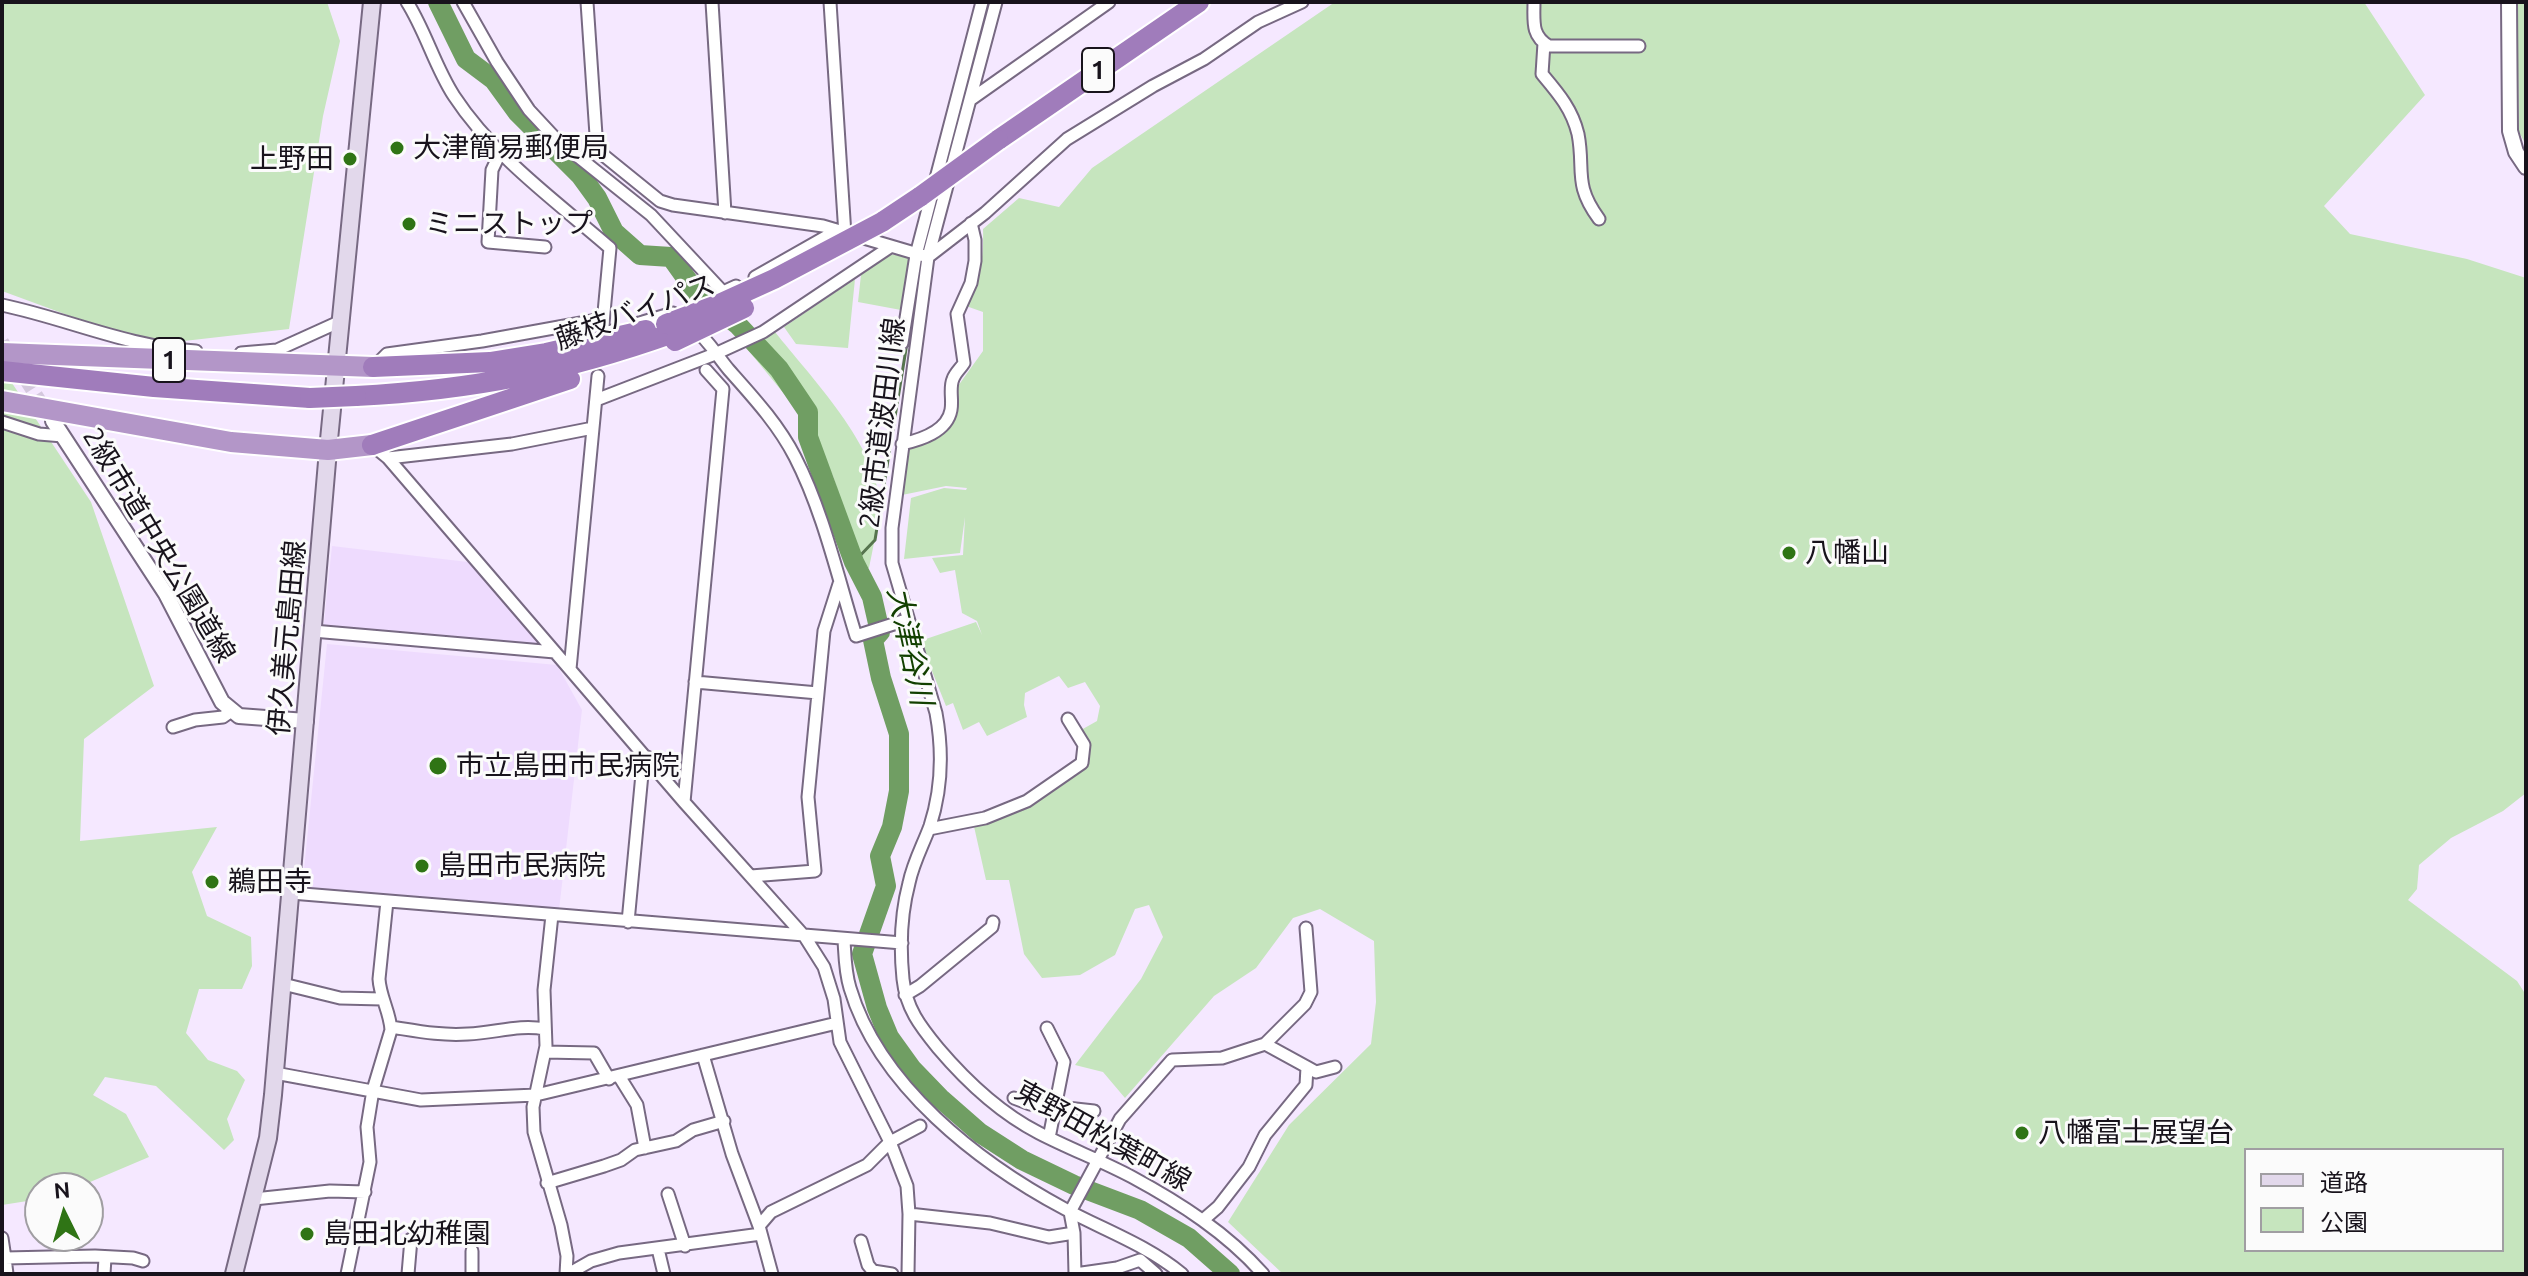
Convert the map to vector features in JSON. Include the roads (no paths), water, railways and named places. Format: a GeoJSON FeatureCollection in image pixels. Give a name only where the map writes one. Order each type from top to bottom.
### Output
{"type":"FeatureCollection","features":[{"type":"Feature","properties":{"kind":"highway","name":"1"},"geometry":{"type":"LineString","coordinates":[[2,401],[231,442],[328,450],[372,445],[577,377],[671,333],[745,307],[809,269],[882,222],[1199,2]]}},
{"type":"Feature","properties":{"kind":"highway","name":"1"},"geometry":{"type":"LineString","coordinates":[[2,353],[337,367],[490,362],[614,339],[671,333],[719,304],[882,222]]}},
{"type":"Feature","properties":{"kind":"highway","name":"藤枝バイパス"},"geometry":{"type":"LineString","coordinates":[[2,371],[169,389],[310,398],[412,393],[527,377],[613,354],[671,333]]}},
{"type":"Feature","properties":{"kind":"main road","name":"伊久美元島田線"},"geometry":{"type":"LineString","coordinates":[[234,1274],[268,1138],[328,450],[372,2]]}},
{"type":"Feature","properties":{"kind":"street"},"geometry":{"type":"LineString","coordinates":[[407,2],[452,94],[475,124],[610,248],[602,334],[674,313],[702,335],[767,413],[794,456],[809,488],[856,636],[906,620]]}},
{"type":"Feature","properties":{"kind":"street"},"geometry":{"type":"LineString","coordinates":[[463,2],[529,110],[556,139],[651,215],[723,292],[841,233]]}},
{"type":"Feature","properties":{"kind":"street"},"geometry":{"type":"LineString","coordinates":[[587,2],[597,150],[660,201],[823,226],[922,256],[971,223],[1067,139],[1153,86],[1204,59],[1258,22],[1302,2]]}},
{"type":"Feature","properties":{"kind":"street"},"geometry":{"type":"LineString","coordinates":[[712,2],[725,213]]}},
{"type":"Feature","properties":{"kind":"street"},"geometry":{"type":"LineString","coordinates":[[830,2],[841,233]]}},
{"type":"Feature","properties":{"kind":"street"},"geometry":{"type":"LineString","coordinates":[[902,343],[982,2]]}},
{"type":"Feature","properties":{"kind":"street","name":"2級市道波田川線"},"geometry":{"type":"LineString","coordinates":[[902,943],[908,885],[929,829],[940,780],[940,736],[892,563],[894,499],[922,256],[970,100],[996,2]]}},
{"type":"Feature","properties":{"kind":"street"},"geometry":{"type":"LineString","coordinates":[[970,100],[1109,2]]}},
{"type":"Feature","properties":{"kind":"street"},"geometry":{"type":"LineString","coordinates":[[1534,2],[1535,33],[1549,46],[1639,46]]}},
{"type":"Feature","properties":{"kind":"street"},"geometry":{"type":"LineString","coordinates":[[2509,2],[2510,131],[2516,152],[2526,167]]}},
{"type":"Feature","properties":{"kind":"street"},"geometry":{"type":"LineString","coordinates":[[1544,43],[1542,74],[1568,108],[1578,136],[1584,194],[1599,219]]}},
{"type":"Feature","properties":{"kind":"street"},"geometry":{"type":"LineString","coordinates":[[501,151],[492,170],[488,242],[545,247]]}},
{"type":"Feature","properties":{"kind":"street"},"geometry":{"type":"LineString","coordinates":[[902,444],[920,440],[934,432],[947,422],[951,411],[953,378],[964,363],[957,314],[971,283],[975,261],[971,223]]}},
{"type":"Feature","properties":{"kind":"street"},"geometry":{"type":"LineString","coordinates":[[596,400],[717,354],[763,332],[890,247]]}},
{"type":"Feature","properties":{"kind":"street"},"geometry":{"type":"LineString","coordinates":[[2,305],[123,340],[192,351],[251,353],[277,350],[341,321]]}},
{"type":"Feature","properties":{"kind":"street"},"geometry":{"type":"LineString","coordinates":[[373,367],[387,354],[603,319]]}},
{"type":"Feature","properties":{"kind":"street"},"geometry":{"type":"LineString","coordinates":[[684,802],[723,389],[706,370]]}},
{"type":"Feature","properties":{"kind":"street"},"geometry":{"type":"LineString","coordinates":[[570,669],[598,376]]}},
{"type":"Feature","properties":{"kind":"street","name":"2級市道中央公園道線"},"geometry":{"type":"LineString","coordinates":[[53,421],[166,594],[230,712]]}},
{"type":"Feature","properties":{"kind":"street"},"geometry":{"type":"LineString","coordinates":[[2,422],[39,434],[63,436]]}},
{"type":"Feature","properties":{"kind":"street"},"geometry":{"type":"LineString","coordinates":[[388,458],[512,444],[593,428]]}},
{"type":"Feature","properties":{"kind":"street"},"geometry":{"type":"LineString","coordinates":[[372,445],[388,458],[684,802],[805,937],[828,975],[846,1058],[890,1142],[907,1186],[908,1274]]}},
{"type":"Feature","properties":{"kind":"street"},"geometry":{"type":"LineString","coordinates":[[751,876],[815,871],[808,797],[824,631],[839,584]]}},
{"type":"Feature","properties":{"kind":"street"},"geometry":{"type":"LineString","coordinates":[[313,631],[555,652]]}},
{"type":"Feature","properties":{"kind":"street"},"geometry":{"type":"LineString","coordinates":[[695,682],[818,693]]}},
{"type":"Feature","properties":{"kind":"street"},"geometry":{"type":"LineString","coordinates":[[173,727],[195,720],[223,717],[230,712],[252,719],[306,721]]}},
{"type":"Feature","properties":{"kind":"street"},"geometry":{"type":"LineString","coordinates":[[929,829],[985,818],[1027,801],[1082,763],[1084,745],[1068,719]]}},
{"type":"Feature","properties":{"kind":"street"},"geometry":{"type":"LineString","coordinates":[[628,922],[642,774],[647,757]]}},
{"type":"Feature","properties":{"kind":"street"},"geometry":{"type":"LineString","coordinates":[[291,893],[902,943]]}},
{"type":"Feature","properties":{"kind":"street"},"geometry":{"type":"LineString","coordinates":[[347,1274],[370,1162],[367,1127],[373,1090],[391,1027],[379,979],[387,901]]}},
{"type":"Feature","properties":{"kind":"street"},"geometry":{"type":"LineString","coordinates":[[552,915],[544,990],[545,1052],[533,1107],[534,1132],[561,1225],[567,1274],[591,1261],[619,1253],[685,1246],[760,1230],[771,1212],[867,1165],[890,1142],[920,1126]]}},
{"type":"Feature","properties":{"kind":"street"},"geometry":{"type":"LineString","coordinates":[[905,995],[992,927],[993,922]]}},
{"type":"Feature","properties":{"kind":"street"},"geometry":{"type":"LineString","coordinates":[[1156,1274],[1140,1260],[1117,1268],[1075,1274],[1071,1210],[1120,1119],[1172,1060],[1222,1058],[1265,1044],[1305,1004],[1311,992],[1306,928]]}},
{"type":"Feature","properties":{"kind":"street"},"geometry":{"type":"LineString","coordinates":[[847,940],[845,969],[868,1032],[901,1080],[962,1141],[1027,1188],[1127,1238],[1182,1274]]}},
{"type":"Feature","properties":{"kind":"street","name":"東野田松葉町線"},"geometry":{"type":"LineString","coordinates":[[902,943],[905,995],[912,1015],[974,1087],[1006,1112],[1049,1138],[1096,1163],[1132,1177],[1203,1220],[1263,1274]]}},
{"type":"Feature","properties":{"kind":"street"},"geometry":{"type":"LineString","coordinates":[[283,984],[340,998],[382,999]]}},
{"type":"Feature","properties":{"kind":"street"},"geometry":{"type":"LineString","coordinates":[[275,1073],[421,1100],[536,1095],[837,1023]]}},
{"type":"Feature","properties":{"kind":"street"},"geometry":{"type":"LineString","coordinates":[[391,1027],[464,1034],[491,1033],[523,1026],[545,1029]]}},
{"type":"Feature","properties":{"kind":"street"},"geometry":{"type":"LineString","coordinates":[[1047,1028],[1064,1062],[1049,1138]]}},
{"type":"Feature","properties":{"kind":"street"},"geometry":{"type":"LineString","coordinates":[[1265,1044],[1316,1072],[1335,1067]]}},
{"type":"Feature","properties":{"kind":"street"},"geometry":{"type":"LineString","coordinates":[[545,1052],[594,1053],[637,1105],[645,1148]]}},
{"type":"Feature","properties":{"kind":"street"},"geometry":{"type":"LineString","coordinates":[[703,1055],[772,1274]]}},
{"type":"Feature","properties":{"kind":"street"},"geometry":{"type":"LineString","coordinates":[[1203,1220],[1218,1207],[1241,1177],[1265,1135],[1306,1085],[1307,1067]]}},
{"type":"Feature","properties":{"kind":"street"},"geometry":{"type":"LineString","coordinates":[[1014,1098],[1030,1104],[1094,1111]]}},
{"type":"Feature","properties":{"kind":"street"},"geometry":{"type":"LineString","coordinates":[[547,1183],[621,1160],[635,1150],[676,1141],[693,1130],[724,1121]]}},
{"type":"Feature","properties":{"kind":"street"},"geometry":{"type":"LineString","coordinates":[[254,1199],[330,1191],[365,1192]]}},
{"type":"Feature","properties":{"kind":"street"},"geometry":{"type":"LineString","coordinates":[[668,1194],[685,1246]]}},
{"type":"Feature","properties":{"kind":"street"},"geometry":{"type":"LineString","coordinates":[[909,1214],[990,1223],[1049,1237],[1074,1233]]}},
{"type":"Feature","properties":{"kind":"street"},"geometry":{"type":"LineString","coordinates":[[408,1274],[411,1239],[419,1237]]}},
{"type":"Feature","properties":{"kind":"street"},"geometry":{"type":"LineString","coordinates":[[2,1238],[7,1274]]}},
{"type":"Feature","properties":{"kind":"street"},"geometry":{"type":"LineString","coordinates":[[861,1241],[868,1265],[873,1271],[892,1274]]}},
{"type":"Feature","properties":{"kind":"street"},"geometry":{"type":"LineString","coordinates":[[658,1249],[664,1274]]}},
{"type":"Feature","properties":{"kind":"street"},"geometry":{"type":"LineString","coordinates":[[472,1251],[472,1274]]}},
{"type":"Feature","properties":{"kind":"street"},"geometry":{"type":"LineString","coordinates":[[5,1258],[95,1256],[143,1261]]}},
{"type":"Feature","properties":{"kind":"street"},"geometry":{"type":"LineString","coordinates":[[104,1274],[105,1258]]}},
{"type":"Feature","properties":{"kind":"waterway","name":"大津谷川"},"geometry":{"type":"LineString","coordinates":[[438,2],[466,59],[494,80],[518,113],[581,176],[597,198],[614,232],[640,255],[671,257],[696,292],[738,325],[779,369],[808,412],[808,437],[854,562],[872,597],[880,632],[873,640],[881,678],[899,734],[899,791],[892,827],[880,856],[886,886],[862,954],[877,1008],[889,1037],[912,1069],[980,1133],[1022,1160],[1074,1185],[1140,1210],[1189,1238],[1230,1274]]}},
{"type":"Feature","properties":{"kind":"waterway"},"geometry":{"type":"LineString","coordinates":[[944,169],[988,2]]}},
{"type":"Feature","properties":{"kind":"waterway"},"geometry":{"type":"LineString","coordinates":[[924,246],[937,195]]}},
{"type":"Feature","properties":{"kind":"waterway"},"geometry":{"type":"LineString","coordinates":[[854,562],[875,540],[919,269]]}},
{"type":"Feature","properties":{"kind":"tunnel"},"geometry":{"type":"LineString","coordinates":[[2,342],[46,411]]}},
{"type":"Feature","properties":{"kind":"place","name":"大津簡易郵便局"},"geometry":{"type":"Point","coordinates":[397,148]}},
{"type":"Feature","properties":{"kind":"place","name":"上野田"},"geometry":{"type":"Point","coordinates":[350,159]}},
{"type":"Feature","properties":{"kind":"place","name":"ミニストップ"},"geometry":{"type":"Point","coordinates":[409,224]}},
{"type":"Feature","properties":{"kind":"place","name":"八幡山"},"geometry":{"type":"Point","coordinates":[1789,553]}},
{"type":"Feature","properties":{"kind":"place","name":"市立島田市民病院"},"geometry":{"type":"Point","coordinates":[438,766]}},
{"type":"Feature","properties":{"kind":"place","name":"島田市民病院"},"geometry":{"type":"Point","coordinates":[422,866]}},
{"type":"Feature","properties":{"kind":"place","name":"鵜田寺"},"geometry":{"type":"Point","coordinates":[212,882]}},
{"type":"Feature","properties":{"kind":"place","name":"八幡富士展望台"},"geometry":{"type":"Point","coordinates":[2022,1133]}},
{"type":"Feature","properties":{"kind":"place","name":"島田北幼稚園"},"geometry":{"type":"Point","coordinates":[307,1234]}}]}
